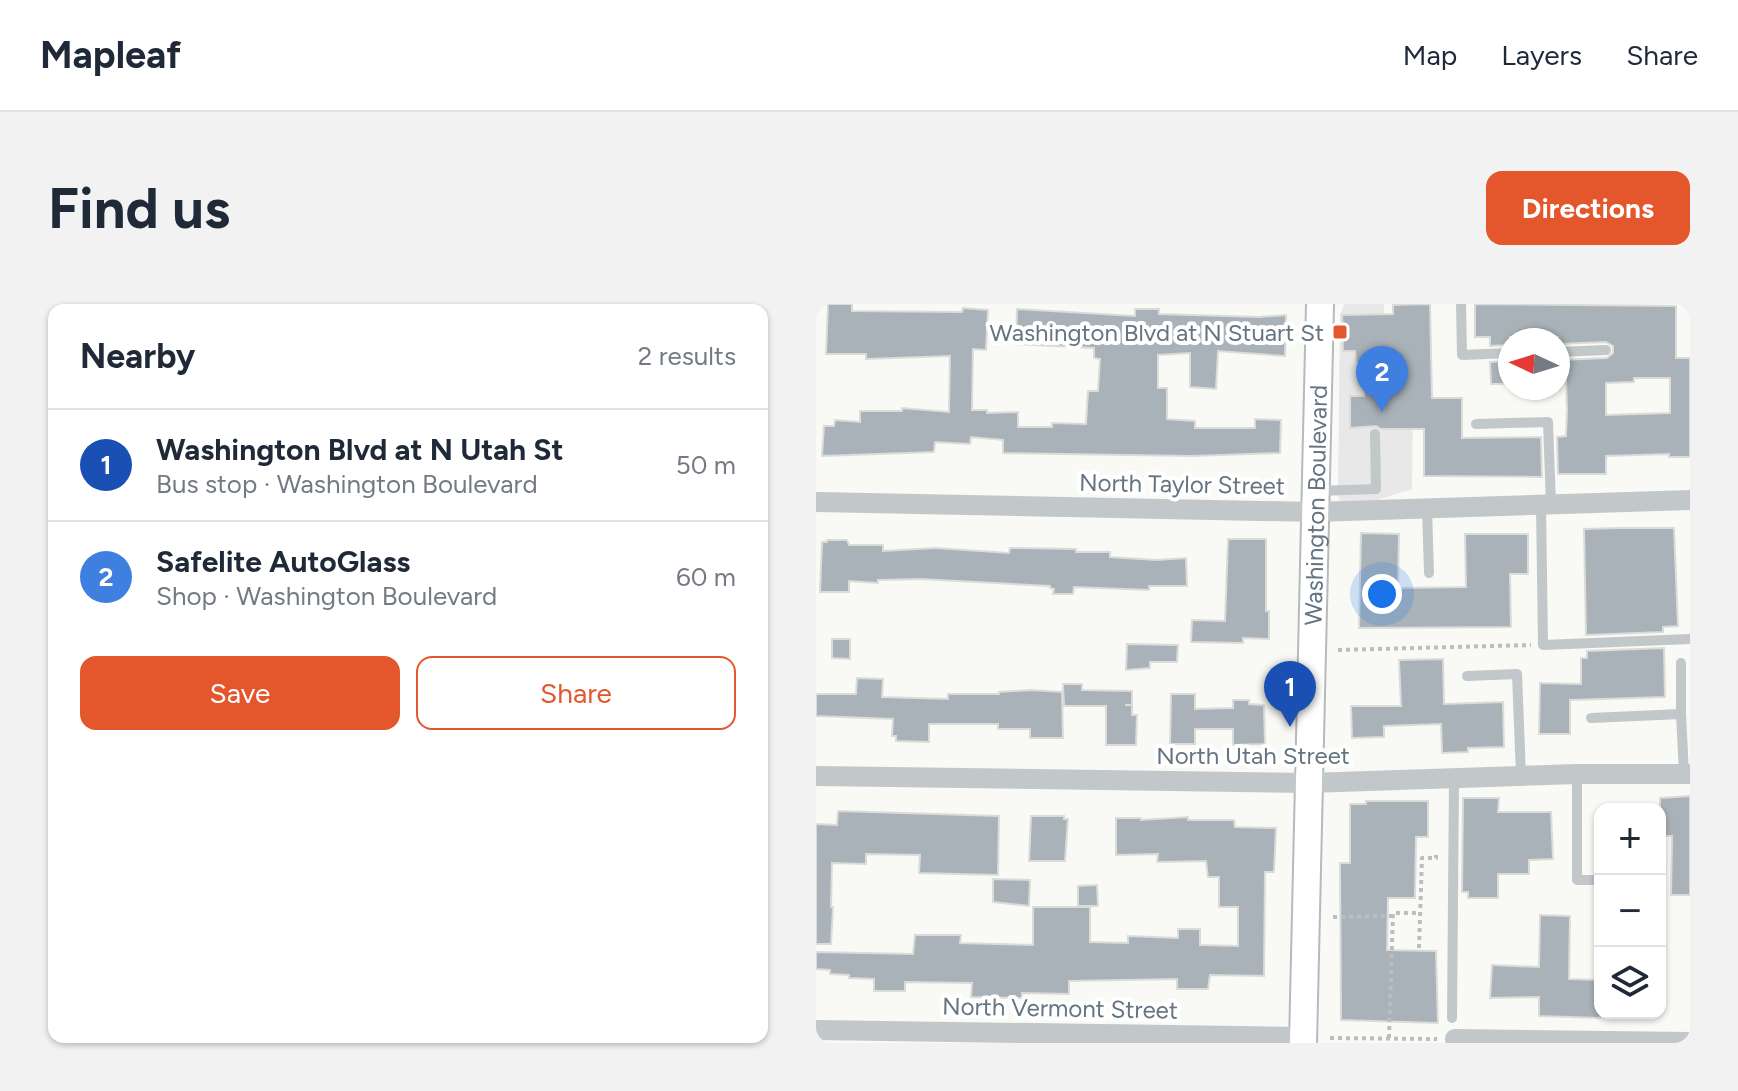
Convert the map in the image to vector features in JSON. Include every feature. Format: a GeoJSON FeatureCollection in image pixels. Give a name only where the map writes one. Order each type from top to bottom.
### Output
{"type":"FeatureCollection","features":[{"type":"Feature","properties":{"kind":"main road","name":"Washington Boulevard"},"geometry":{"type":"LineString","coordinates":[[1303,1040],[1320,304]]}},
{"type":"Feature","properties":{"kind":"street","name":"North Taylor Street"},"geometry":{"type":"LineString","coordinates":[[816,502],[1314,502],[1427,508],[1690,500]]}},
{"type":"Feature","properties":{"kind":"street","name":"North Utah Street"},"geometry":{"type":"LineString","coordinates":[[816,776],[1309,783],[1577,774],[1687,774]]}},
{"type":"Feature","properties":{"kind":"street","name":"North Vermont Street"},"geometry":{"type":"LineString","coordinates":[[816,1030],[1303,1040]]}},
{"type":"Feature","properties":{"kind":"street"},"geometry":{"type":"LineString","coordinates":[[1454,1033],[1690,1042]]}},
{"type":"Feature","properties":{"kind":"lane"},"geometry":{"type":"LineString","coordinates":[[1461,304],[1462,355],[1498,354]]}},
{"type":"Feature","properties":{"kind":"lane"},"geometry":{"type":"LineString","coordinates":[[1570,352],[1606,350]]}},
{"type":"Feature","properties":{"kind":"lane"},"geometry":{"type":"LineString","coordinates":[[1476,424],[1548,422],[1543,645],[1690,639]]}},
{"type":"Feature","properties":{"kind":"lane"},"geometry":{"type":"LineString","coordinates":[[1314,502],[1376,489],[1375,434]]}},
{"type":"Feature","properties":{"kind":"lane"},"geometry":{"type":"LineString","coordinates":[[1427,508],[1429,573]]}},
{"type":"Feature","properties":{"kind":"lane"},"geometry":{"type":"LineString","coordinates":[[1681,663],[1681,714],[1687,774]]}},
{"type":"Feature","properties":{"kind":"lane"},"geometry":{"type":"LineString","coordinates":[[1467,676],[1517,674],[1521,776]]}},
{"type":"Feature","properties":{"kind":"lane"},"geometry":{"type":"LineString","coordinates":[[1591,718],[1681,714]]}},
{"type":"Feature","properties":{"kind":"lane"},"geometry":{"type":"LineString","coordinates":[[1577,774],[1577,880],[1594,880]]}},
{"type":"Feature","properties":{"kind":"lane"},"geometry":{"type":"LineString","coordinates":[[1454,779],[1454,1033]]}},
{"type":"Feature","properties":{"kind":"path"},"geometry":{"type":"LineString","coordinates":[[1338,650],[1543,645]]}},
{"type":"Feature","properties":{"kind":"path"},"geometry":{"type":"LineString","coordinates":[[1419,948],[1422,858],[1436,858],[1437,843]]}},
{"type":"Feature","properties":{"kind":"path"},"geometry":{"type":"LineString","coordinates":[[1389,1038],[1393,913],[1419,913]]}},
{"type":"Feature","properties":{"kind":"path"},"geometry":{"type":"LineString","coordinates":[[1333,917],[1393,916]]}},
{"type":"Feature","properties":{"kind":"path"},"geometry":{"type":"LineString","coordinates":[[1330,1038],[1454,1033]]}},
{"type":"Feature","properties":{"kind":"shaded area"},"geometry":{"type":"Polygon","coordinates":[[[1344,304],[1384,304],[1386,394],[1413,397],[1412,489],[1377,500],[1340,501],[1338,495],[1340,315],[1344,304]]]}},
{"type":"Feature","properties":{"kind":"building"},"geometry":{"type":"Polygon","coordinates":[[[828,304],[852,304],[852,311],[988,310],[986,350],[973,349],[972,410],[1018,412],[1018,427],[1052,427],[1052,423],[1086,424],[1088,391],[1098,391],[1100,359],[1094,358],[1094,348],[1016,344],[1017,309],[1135,316],[1135,309],[1159,309],[1159,314],[1286,315],[1285,356],[1218,351],[1216,389],[1190,387],[1190,353],[1158,355],[1158,388],[1167,388],[1167,419],[1195,421],[1195,428],[1255,428],[1255,419],[1281,420],[1280,453],[1192,456],[1003,453],[1003,440],[971,437],[970,444],[935,442],[934,452],[822,456],[824,426],[834,426],[835,420],[860,422],[860,411],[902,411],[902,408],[949,412],[950,356],[866,359],[866,354],[826,354],[828,304]]]}},
{"type":"Feature","properties":{"kind":"building"},"geometry":{"type":"Polygon","coordinates":[[[1430,304],[1432,398],[1462,398],[1462,438],[1541,437],[1542,477],[1424,476],[1424,429],[1350,428],[1350,396],[1364,396],[1365,362],[1356,363],[1355,351],[1343,351],[1342,315],[1393,314],[1393,305],[1430,304]]]}},
{"type":"Feature","properties":{"kind":"building"},"geometry":{"type":"Polygon","coordinates":[[[1475,304],[1676,306],[1676,358],[1690,358],[1690,457],[1669,457],[1669,454],[1606,456],[1606,474],[1558,474],[1557,437],[1566,436],[1570,360],[1607,358],[1613,353],[1613,346],[1606,342],[1570,344],[1570,328],[1498,328],[1498,346],[1490,346],[1490,337],[1475,337],[1475,304]],[[1634,378],[1634,382],[1606,383],[1606,415],[1670,413],[1670,378],[1634,378]]]}},
{"type":"Feature","properties":{"kind":"building"},"geometry":{"type":"Polygon","coordinates":[[[1490,362],[1498,362],[1498,384],[1491,384],[1490,362]]]}},
{"type":"Feature","properties":{"kind":"building"},"geometry":{"type":"Polygon","coordinates":[[[1674,528],[1678,626],[1663,627],[1663,632],[1586,635],[1584,529],[1674,528]]]}},
{"type":"Feature","properties":{"kind":"building"},"geometry":{"type":"Polygon","coordinates":[[[1361,533],[1399,534],[1398,588],[1466,587],[1465,534],[1528,534],[1528,574],[1510,574],[1511,627],[1359,628],[1361,533]]]}},
{"type":"Feature","properties":{"kind":"building"},"geometry":{"type":"Polygon","coordinates":[[[1228,539],[1266,539],[1269,639],[1243,638],[1243,643],[1191,642],[1192,620],[1225,621],[1228,539]]]}},
{"type":"Feature","properties":{"kind":"building"},"geometry":{"type":"Polygon","coordinates":[[[847,540],[849,545],[883,545],[883,551],[936,548],[1009,553],[1010,548],[1076,549],[1076,552],[1110,552],[1110,557],[1186,558],[1187,586],[1149,586],[1149,590],[1074,587],[1073,594],[1053,594],[1054,589],[1050,586],[921,579],[878,580],[878,583],[849,581],[849,592],[820,592],[822,542],[847,540]]]}},
{"type":"Feature","properties":{"kind":"building"},"geometry":{"type":"Polygon","coordinates":[[[832,639],[850,639],[850,659],[832,658],[832,639]]]}},
{"type":"Feature","properties":{"kind":"building"},"geometry":{"type":"Polygon","coordinates":[[[1127,644],[1178,645],[1177,662],[1150,662],[1150,668],[1126,670],[1127,644]]]}},
{"type":"Feature","properties":{"kind":"building"},"geometry":{"type":"Polygon","coordinates":[[[1664,648],[1665,697],[1570,700],[1570,734],[1539,734],[1540,683],[1581,684],[1581,658],[1587,658],[1587,651],[1664,648]]]}},
{"type":"Feature","properties":{"kind":"building"},"geometry":{"type":"Polygon","coordinates":[[[1443,659],[1444,704],[1503,702],[1504,747],[1468,748],[1468,752],[1442,753],[1441,724],[1384,726],[1384,737],[1352,738],[1351,706],[1401,706],[1399,660],[1443,659]]]}},
{"type":"Feature","properties":{"kind":"building"},"geometry":{"type":"Polygon","coordinates":[[[857,678],[883,679],[882,697],[948,699],[948,694],[999,694],[1031,690],[1062,692],[1063,738],[1030,738],[1030,729],[998,729],[998,724],[929,724],[929,742],[896,741],[896,736],[892,736],[893,719],[816,716],[816,694],[856,694],[857,678]]]}},
{"type":"Feature","properties":{"kind":"building"},"geometry":{"type":"Polygon","coordinates":[[[1063,684],[1082,684],[1082,690],[1132,691],[1132,715],[1137,715],[1136,745],[1106,745],[1106,706],[1064,706],[1063,684]]]}},
{"type":"Feature","properties":{"kind":"building"},"geometry":{"type":"Polygon","coordinates":[[[1171,694],[1195,694],[1195,709],[1233,708],[1233,700],[1249,700],[1249,704],[1264,705],[1265,744],[1233,745],[1233,729],[1195,729],[1195,744],[1170,744],[1171,694]]]}},
{"type":"Feature","properties":{"kind":"building"},"geometry":{"type":"Polygon","coordinates":[[[1690,796],[1690,895],[1671,895],[1672,836],[1666,836],[1666,803],[1660,803],[1660,798],[1690,796]]]}},
{"type":"Feature","properties":{"kind":"building"},"geometry":{"type":"Polygon","coordinates":[[[1463,798],[1499,798],[1498,812],[1551,812],[1553,859],[1529,860],[1529,874],[1498,874],[1498,898],[1468,898],[1468,892],[1462,892],[1463,798]]]}},
{"type":"Feature","properties":{"kind":"building"},"geometry":{"type":"Polygon","coordinates":[[[1366,801],[1428,801],[1428,837],[1416,837],[1415,898],[1388,898],[1387,950],[1436,951],[1438,1023],[1341,1020],[1340,863],[1350,863],[1350,804],[1366,804],[1366,801]]]}},
{"type":"Feature","properties":{"kind":"building"},"geometry":{"type":"Polygon","coordinates":[[[838,811],[999,816],[998,875],[919,873],[920,855],[866,854],[866,864],[832,863],[831,944],[816,944],[816,824],[837,825],[838,811]]]}},
{"type":"Feature","properties":{"kind":"building"},"geometry":{"type":"Polygon","coordinates":[[[1031,816],[1064,816],[1068,819],[1065,861],[1029,861],[1031,816]]]}},
{"type":"Feature","properties":{"kind":"building"},"geometry":{"type":"Polygon","coordinates":[[[1188,817],[1188,820],[1234,820],[1235,827],[1276,828],[1274,872],[1265,872],[1264,976],[1210,975],[1208,989],[1177,989],[1177,979],[1069,981],[1069,994],[1022,993],[1022,998],[971,997],[972,983],[905,982],[905,991],[874,991],[874,979],[849,978],[849,975],[830,974],[830,970],[816,969],[816,952],[913,954],[915,935],[961,935],[960,943],[1033,945],[1033,907],[1090,907],[1090,942],[1128,943],[1128,936],[1178,938],[1178,929],[1200,929],[1200,945],[1238,946],[1238,907],[1219,907],[1219,877],[1208,877],[1206,861],[1157,862],[1158,854],[1116,855],[1116,818],[1188,817]]]}},
{"type":"Feature","properties":{"kind":"building"},"geometry":{"type":"Polygon","coordinates":[[[993,879],[1030,880],[1029,906],[993,902],[993,879]]]}},
{"type":"Feature","properties":{"kind":"building"},"geometry":{"type":"Polygon","coordinates":[[[1097,885],[1098,906],[1078,906],[1078,886],[1097,885]]]}},
{"type":"Feature","properties":{"kind":"building"},"geometry":{"type":"Polygon","coordinates":[[[1540,915],[1570,916],[1569,979],[1594,980],[1594,1018],[1539,1016],[1539,997],[1490,998],[1492,965],[1539,967],[1540,915]]]}},
{"type":"Feature","properties":{"kind":"place","name":"Washington Blvd at N Stuart St"},"geometry":{"type":"Point","coordinates":[1340,332]}},
{"type":"Feature","properties":{"kind":"place","name":"Safelite AutoGlass"},"geometry":{"type":"Point","coordinates":[1382,412]}},
{"type":"Feature","properties":{"kind":"place","name":"Washington Blvd at N Utah St"},"geometry":{"type":"Point","coordinates":[1290,727]}}]}
